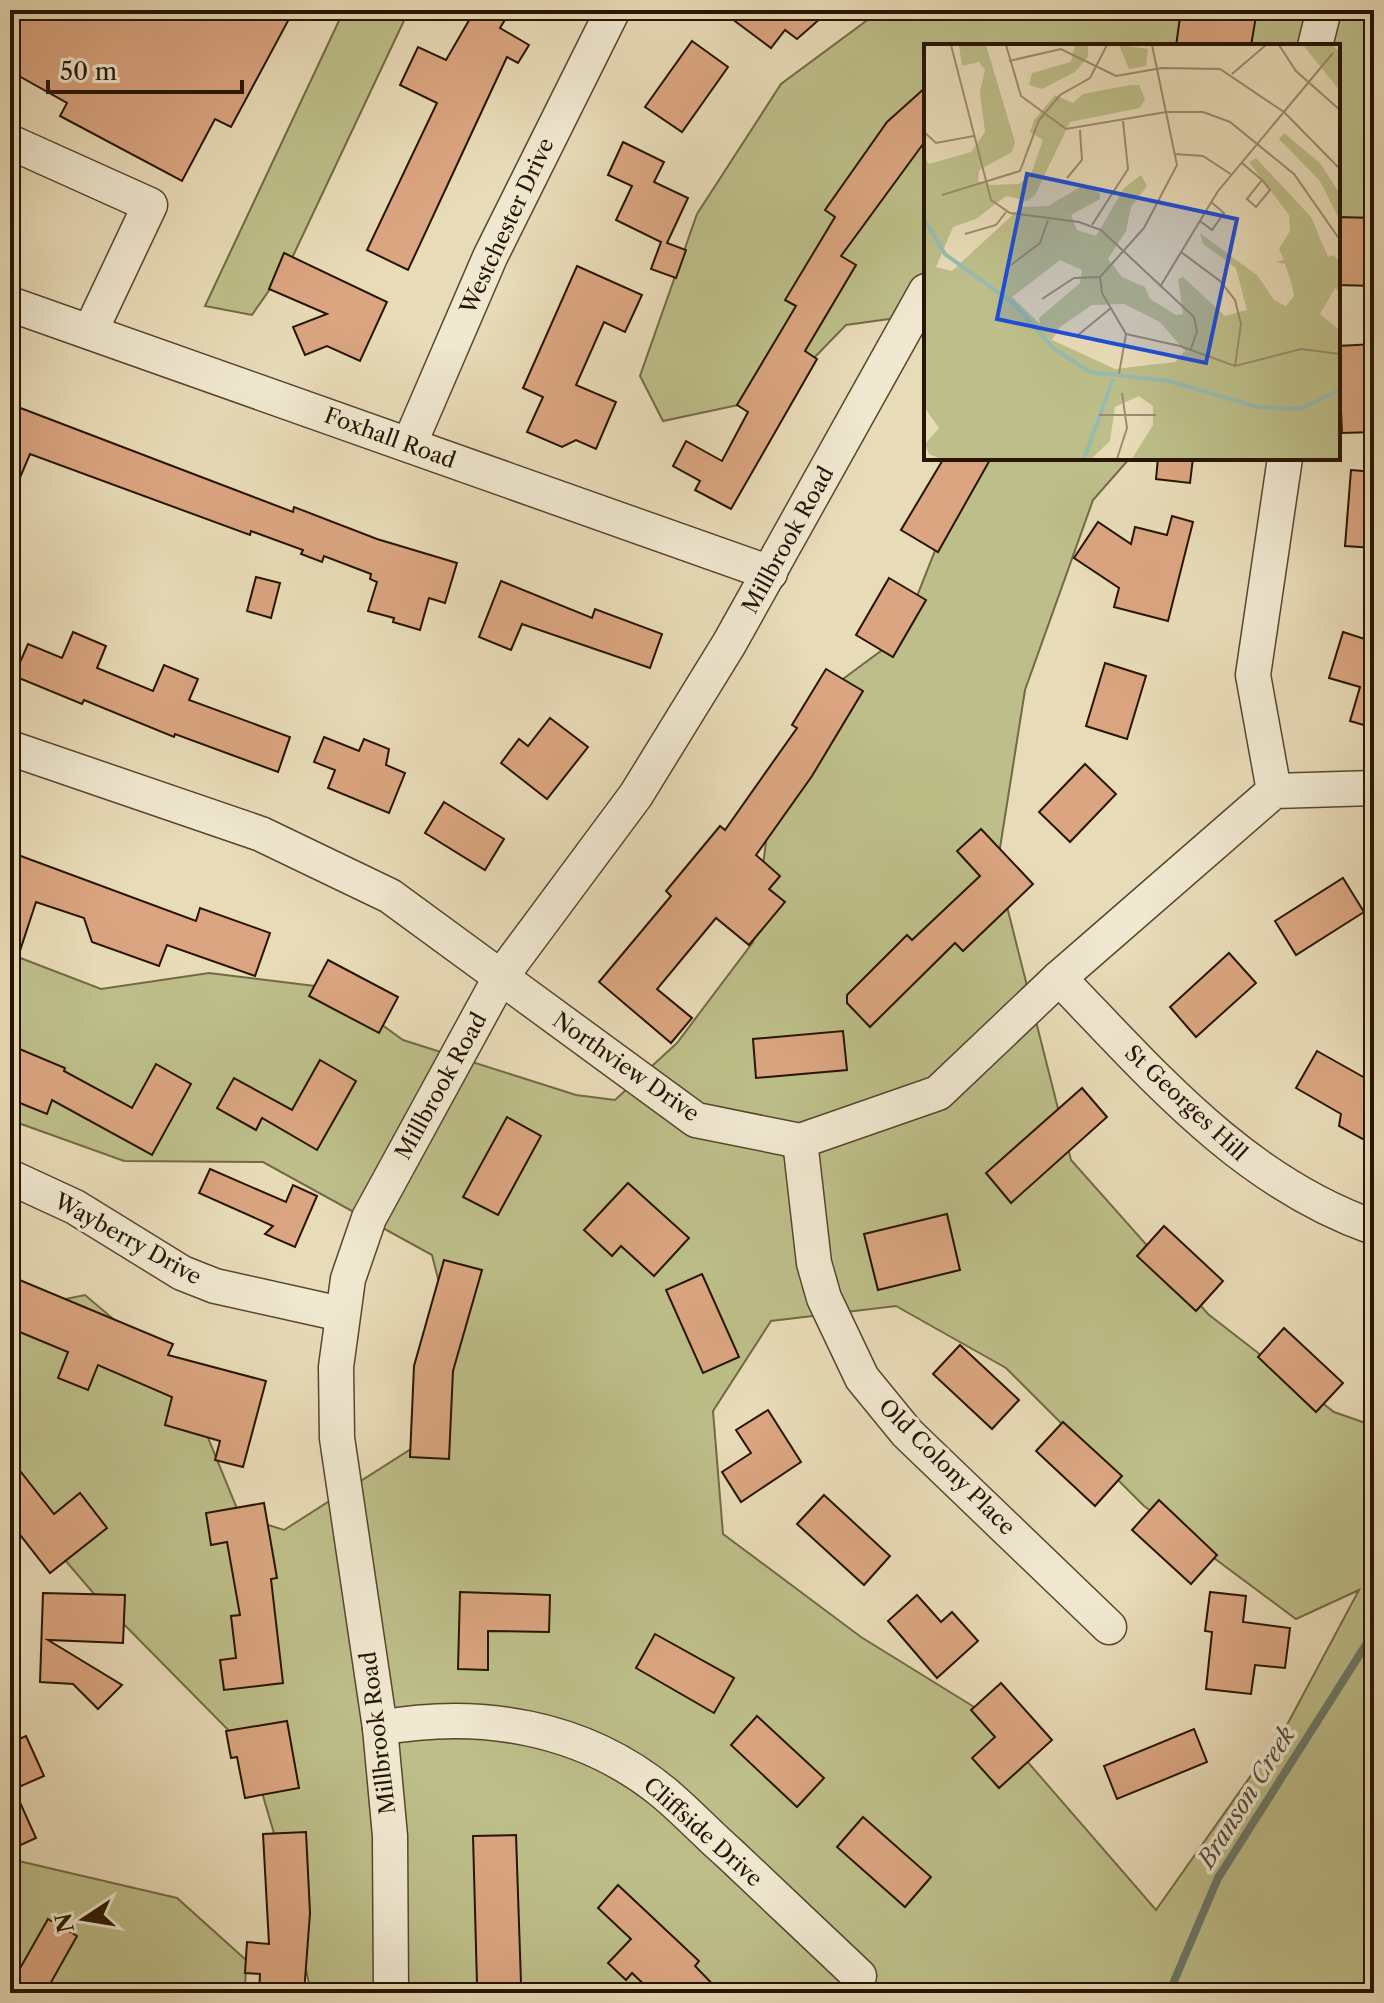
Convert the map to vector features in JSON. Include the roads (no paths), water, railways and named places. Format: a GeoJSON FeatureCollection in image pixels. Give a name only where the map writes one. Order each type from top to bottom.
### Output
{"type":"FeatureCollection","features":[{"type":"Feature","properties":{"kind":"street","name":"Westchester Drive"},"geometry":{"type":"LineString","coordinates":[[409,445],[490,257],[613,10]]}},
{"type":"Feature","properties":{"kind":"street"},"geometry":{"type":"LineString","coordinates":[[1316,44],[1324,10]]}},
{"type":"Feature","properties":{"kind":"street"},"geometry":{"type":"LineString","coordinates":[[10,142],[150,205],[90,332]]}},
{"type":"Feature","properties":{"kind":"street","name":"Millbrook Road"},"geometry":{"type":"LineString","coordinates":[[391,1993],[390,1836],[380,1728],[337,1438],[336,1367],[348,1279],[369,1218],[500,978],[636,795],[770,573],[924,295]]}},
{"type":"Feature","properties":{"kind":"street","name":"Foxhall Road"},"geometry":{"type":"LineString","coordinates":[[10,304],[770,573]]}},
{"type":"Feature","properties":{"kind":"street"},"geometry":{"type":"LineString","coordinates":[[1274,791],[1253,675],[1285,460]]}},
{"type":"Feature","properties":{"kind":"street","name":"Northview Drive"},"geometry":{"type":"LineString","coordinates":[[10,748],[261,834],[390,896],[696,1120],[800,1141]]}},
{"type":"Feature","properties":{"kind":"street"},"geometry":{"type":"LineString","coordinates":[[800,1141],[938,1093],[1059,978],[1274,791],[1374,788]]}},
{"type":"Feature","properties":{"kind":"street","name":"St Georges Hill"},"geometry":{"type":"LineString","coordinates":[[1059,978],[1219,1139],[1261,1172],[1307,1199],[1373,1227]]}},
{"type":"Feature","properties":{"kind":"street","name":"Old Colony Place"},"geometry":{"type":"LineString","coordinates":[[800,1141],[814,1263],[839,1334],[862,1378],[907,1433],[1109,1627]]}},
{"type":"Feature","properties":{"kind":"street","name":"Wayberry Drive"},"geometry":{"type":"LineString","coordinates":[[10,1177],[75,1207],[182,1273],[215,1286],[341,1314]]}},
{"type":"Feature","properties":{"kind":"street","name":"Cliffside Drive"},"geometry":{"type":"LineString","coordinates":[[380,1728],[425,1721],[485,1721],[546,1732],[604,1753],[664,1792],[859,1976]]}},
{"type":"Feature","properties":{"kind":"waterway","name":"Branson Creek"},"geometry":{"type":"LineString","coordinates":[[1169,1993],[1218,1878],[1374,1632]]}}]}
